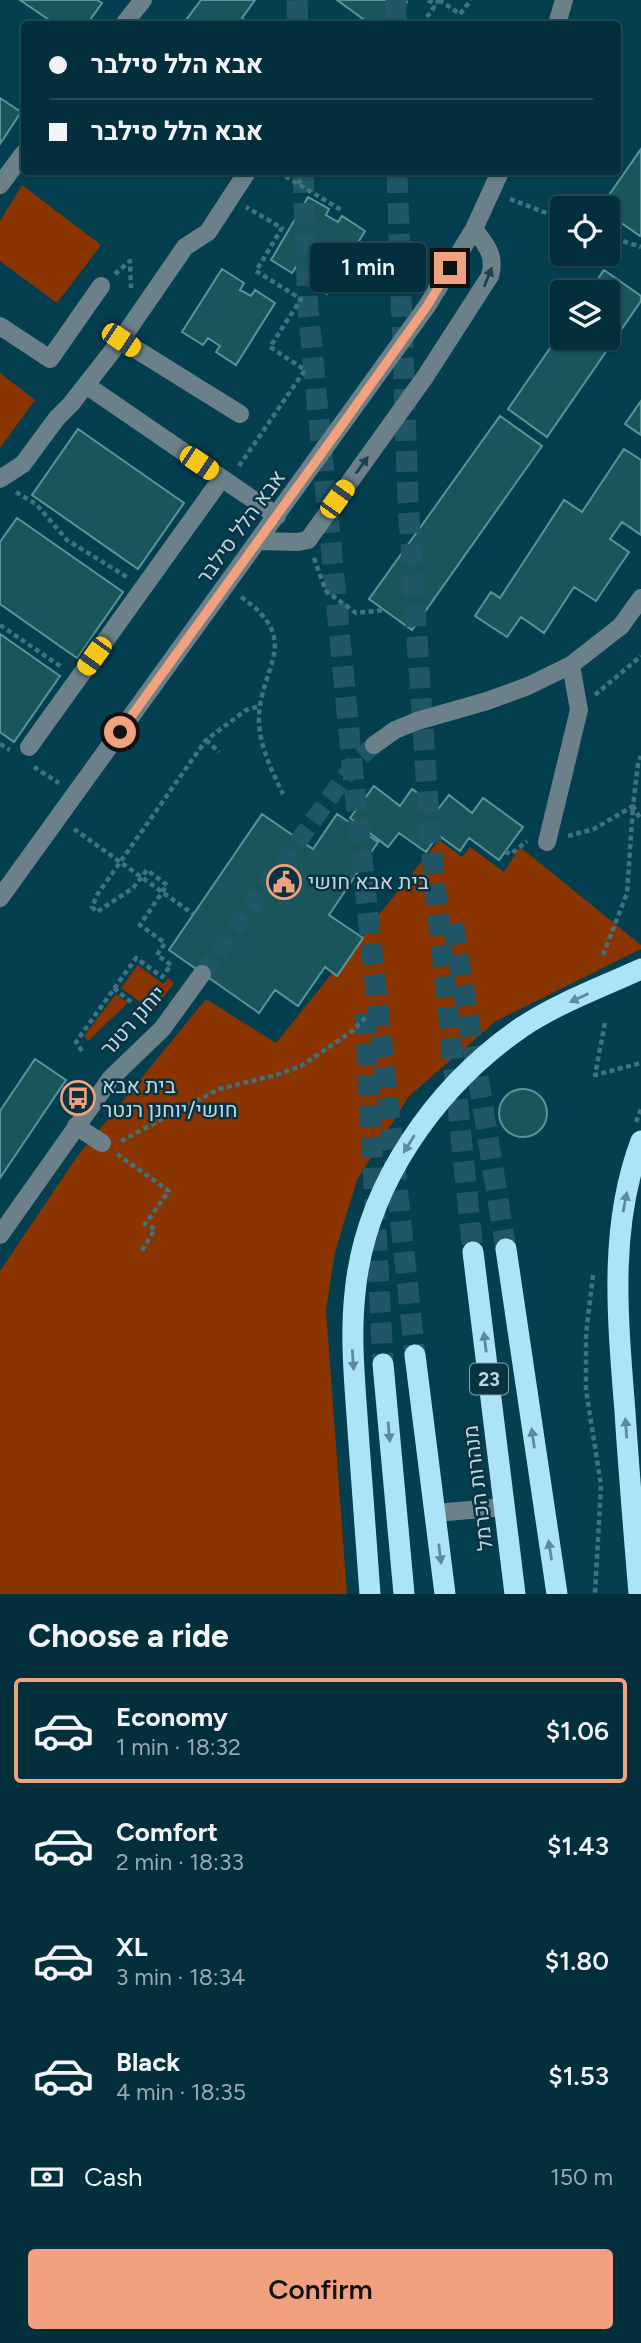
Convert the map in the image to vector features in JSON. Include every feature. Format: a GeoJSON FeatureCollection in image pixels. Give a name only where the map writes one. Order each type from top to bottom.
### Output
{"type":"FeatureCollection","features":[{"type":"Feature","properties":{"kind":"highway"},"geometry":{"type":"LineString","coordinates":[[370,1594],[352,1345],[355,1290],[364,1244],[381,1196],[412,1137],[447,1095],[487,1054],[524,1026],[641,969]]}},
{"type":"Feature","properties":{"kind":"highway"},"geometry":{"type":"LineString","coordinates":[[639,1594],[618,1329],[617,1277],[620,1230],[632,1165],[641,1141]]}},
{"type":"Feature","properties":{"kind":"highway"},"geometry":{"type":"LineString","coordinates":[[506,1249],[557,1594]]}},
{"type":"Feature","properties":{"kind":"highway","name":"מנהרות הכרמל"},"geometry":{"type":"LineString","coordinates":[[473,1252],[515,1594]]}},
{"type":"Feature","properties":{"kind":"highway"},"geometry":{"type":"LineString","coordinates":[[415,1355],[445,1594]]}},
{"type":"Feature","properties":{"kind":"highway"},"geometry":{"type":"LineString","coordinates":[[383,1364],[404,1594]]}},
{"type":"Feature","properties":{"kind":"street"},"geometry":{"type":"LineString","coordinates":[[126,21],[143,0]]}},
{"type":"Feature","properties":{"kind":"street"},"geometry":{"type":"LineString","coordinates":[[558,21],[565,0]]}},
{"type":"Feature","properties":{"kind":"street"},"geometry":{"type":"LineString","coordinates":[[0,185],[21,157]]}},
{"type":"Feature","properties":{"kind":"street"},"geometry":{"type":"LineString","coordinates":[[5,483],[121,340],[185,247],[208,232],[245,175]]}},
{"type":"Feature","properties":{"kind":"street","name":"אבא הלל סילבר"},"geometry":{"type":"LineString","coordinates":[[0,898],[427,306],[474,229],[499,175]]}},
{"type":"Feature","properties":{"kind":"street"},"geometry":{"type":"LineString","coordinates":[[258,541],[308,540],[425,377],[482,291],[493,265],[492,254],[474,229]]}},
{"type":"Feature","properties":{"kind":"street"},"geometry":{"type":"LineString","coordinates":[[0,326],[50,359],[101,286]]}},
{"type":"Feature","properties":{"kind":"street"},"geometry":{"type":"LineString","coordinates":[[121,340],[240,414]]}},
{"type":"Feature","properties":{"kind":"street"},"geometry":{"type":"LineString","coordinates":[[86,385],[277,516]]}},
{"type":"Feature","properties":{"kind":"street"},"geometry":{"type":"LineString","coordinates":[[29,747],[222,478]]}},
{"type":"Feature","properties":{"kind":"street"},"geometry":{"type":"LineString","coordinates":[[374,745],[395,730],[417,721],[487,701],[571,665],[621,626],[641,598]]}},
{"type":"Feature","properties":{"kind":"street"},"geometry":{"type":"LineString","coordinates":[[547,842],[579,710],[571,665]]}},
{"type":"Feature","properties":{"kind":"street","name":"יוחנן רטנר"},"geometry":{"type":"LineString","coordinates":[[0,1235],[111,1078],[162,1029],[202,974]]}},
{"type":"Feature","properties":{"kind":"street"},"geometry":{"type":"LineString","coordinates":[[76,1126],[102,1143]]}},
{"type":"Feature","properties":{"kind":"street"},"geometry":{"type":"LineString","coordinates":[[435,1513],[505,1507]]}},
{"type":"Feature","properties":{"kind":"path"},"geometry":{"type":"LineString","coordinates":[[428,0],[438,2],[460,14],[471,0]]}},
{"type":"Feature","properties":{"kind":"path"},"geometry":{"type":"LineString","coordinates":[[424,21],[438,2]]}},
{"type":"Feature","properties":{"kind":"path"},"geometry":{"type":"LineString","coordinates":[[283,175],[343,211]]}},
{"type":"Feature","properties":{"kind":"path"},"geometry":{"type":"LineString","coordinates":[[298,184],[304,175]]}},
{"type":"Feature","properties":{"kind":"path"},"geometry":{"type":"LineString","coordinates":[[491,192],[550,214]]}},
{"type":"Feature","properties":{"kind":"path"},"geometry":{"type":"LineString","coordinates":[[252,448],[305,369],[270,347],[301,299],[256,271],[282,228],[264,218]]}},
{"type":"Feature","properties":{"kind":"path"},"geometry":{"type":"LineString","coordinates":[[620,240],[641,247]]}},
{"type":"Feature","properties":{"kind":"path"},"geometry":{"type":"LineString","coordinates":[[101,286],[130,261],[132,324]]}},
{"type":"Feature","properties":{"kind":"path"},"geometry":{"type":"LineString","coordinates":[[5,483],[36,504],[67,540],[143,588]]}},
{"type":"Feature","properties":{"kind":"path"},"geometry":{"type":"LineString","coordinates":[[308,540],[326,591],[356,613],[385,610]]}},
{"type":"Feature","properties":{"kind":"path"},"geometry":{"type":"LineString","coordinates":[[226,587],[261,611],[271,627],[275,646],[273,663],[260,706],[259,721],[264,753],[283,794]]}},
{"type":"Feature","properties":{"kind":"path"},"geometry":{"type":"LineString","coordinates":[[0,625],[78,679]]}},
{"type":"Feature","properties":{"kind":"path"},"geometry":{"type":"LineString","coordinates":[[579,710],[641,656]]}},
{"type":"Feature","properties":{"kind":"path"},"geometry":{"type":"LineString","coordinates":[[82,1051],[76,1042],[136,958],[162,977],[171,965],[157,955],[165,943],[140,925],[167,885],[147,870],[133,888],[100,911],[93,910],[93,904],[105,882],[206,740],[246,710],[260,706]]}},
{"type":"Feature","properties":{"kind":"path"},"geometry":{"type":"LineString","coordinates":[[206,740],[219,751]]}},
{"type":"Feature","properties":{"kind":"path"},"geometry":{"type":"LineString","coordinates":[[603,955],[627,893],[632,806],[641,756]]}},
{"type":"Feature","properties":{"kind":"path"},"geometry":{"type":"LineString","coordinates":[[36,767],[74,794]]}},
{"type":"Feature","properties":{"kind":"path"},"geometry":{"type":"LineString","coordinates":[[547,842],[594,829],[632,806]]}},
{"type":"Feature","properties":{"kind":"path"},"geometry":{"type":"LineString","coordinates":[[632,806],[641,820]]}},
{"type":"Feature","properties":{"kind":"path"},"geometry":{"type":"LineString","coordinates":[[93,842],[194,914]]}},
{"type":"Feature","properties":{"kind":"path"},"geometry":{"type":"LineString","coordinates":[[114,988],[132,1003]]}},
{"type":"Feature","properties":{"kind":"path"},"geometry":{"type":"LineString","coordinates":[[102,1143],[121,1140],[219,1088],[276,1075],[301,1066],[351,1032],[367,1016]]}},
{"type":"Feature","properties":{"kind":"path"},"geometry":{"type":"LineString","coordinates":[[605,1023],[595,1075],[641,1063]]}},
{"type":"Feature","properties":{"kind":"path"},"geometry":{"type":"LineString","coordinates":[[102,1143],[169,1191],[145,1224],[155,1229],[141,1252]]}},
{"type":"Feature","properties":{"kind":"shaded area"},"geometry":{"type":"Polygon","coordinates":[[[22,185],[101,245],[57,303],[0,261],[0,221],[22,185]]]}},
{"type":"Feature","properties":{"kind":"shaded area"},"geometry":{"type":"Polygon","coordinates":[[[0,373],[35,400],[0,448],[0,373]]]}},
{"type":"Feature","properties":{"kind":"shaded area"},"geometry":{"type":"Polygon","coordinates":[[[439,840],[462,857],[470,847],[504,872],[520,847],[641,945],[641,949],[496,1021],[409,1096],[357,1180],[335,1252],[326,1310],[347,1594],[0,1594],[0,1271],[76,1158],[206,999],[276,1043],[439,840]]]}},
{"type":"Feature","properties":{"kind":"shaded area"},"geometry":{"type":"Polygon","coordinates":[[[138,965],[163,984],[168,978],[174,983],[153,1011],[121,988],[138,965]]]}},
{"type":"Feature","properties":{"kind":"shaded area"},"geometry":{"type":"Polygon","coordinates":[[[116,994],[128,1003],[88,1041],[84,1036],[116,994]]]}},
{"type":"Feature","properties":{"kind":"building"},"geometry":{"type":"Polygon","coordinates":[[[20,0],[97,0],[102,3],[89,21],[51,21],[20,0]]]}},
{"type":"Feature","properties":{"kind":"building"},"geometry":{"type":"Polygon","coordinates":[[[201,0],[255,0],[242,18],[246,21],[185,21],[201,0]]]}},
{"type":"Feature","properties":{"kind":"building"},"geometry":{"type":"Polygon","coordinates":[[[337,0],[407,2],[392,21],[366,21],[337,0]]]}},
{"type":"Feature","properties":{"kind":"building"},"geometry":{"type":"Polygon","coordinates":[[[0,98],[21,112],[0,144],[0,98]]]}},
{"type":"Feature","properties":{"kind":"building"},"geometry":{"type":"Polygon","coordinates":[[[641,149],[640,236],[620,222],[620,196],[608,196],[641,149]]]}},
{"type":"Feature","properties":{"kind":"building"},"geometry":{"type":"Polygon","coordinates":[[[308,197],[329,209],[326,215],[338,222],[342,216],[365,231],[327,294],[304,280],[308,275],[296,267],[292,273],[271,260],[308,197]]]}},
{"type":"Feature","properties":{"kind":"building"},"geometry":{"type":"Polygon","coordinates":[[[222,269],[244,283],[240,290],[251,296],[255,290],[275,303],[236,365],[216,352],[220,346],[208,338],[203,345],[182,332],[222,269]]]}},
{"type":"Feature","properties":{"kind":"building"},"geometry":{"type":"Polygon","coordinates":[[[604,270],[618,280],[597,280],[604,270]]]}},
{"type":"Feature","properties":{"kind":"building"},"geometry":{"type":"Polygon","coordinates":[[[620,281],[641,296],[641,301],[620,331],[620,281]]]}},
{"type":"Feature","properties":{"kind":"building"},"geometry":{"type":"Polygon","coordinates":[[[550,348],[607,350],[547,437],[508,409],[550,348]]]}},
{"type":"Feature","properties":{"kind":"building"},"geometry":{"type":"Polygon","coordinates":[[[641,401],[641,435],[625,424],[641,401]]]}},
{"type":"Feature","properties":{"kind":"building"},"geometry":{"type":"Polygon","coordinates":[[[500,416],[542,446],[412,630],[369,599],[500,416]]]}},
{"type":"Feature","properties":{"kind":"building"},"geometry":{"type":"Polygon","coordinates":[[[78,429],[184,503],[138,569],[32,495],[78,429]]]}},
{"type":"Feature","properties":{"kind":"building"},"geometry":{"type":"Polygon","coordinates":[[[624,449],[641,460],[641,535],[622,522],[610,539],[629,552],[596,601],[574,587],[544,633],[521,617],[507,637],[475,616],[491,592],[500,598],[564,500],[582,512],[624,449]]]}},
{"type":"Feature","properties":{"kind":"building"},"geometry":{"type":"Polygon","coordinates":[[[17,518],[123,592],[77,658],[0,604],[0,542],[17,518]]]}},
{"type":"Feature","properties":{"kind":"building"},"geometry":{"type":"Polygon","coordinates":[[[0,634],[60,676],[14,742],[0,732],[0,634]]]}},
{"type":"Feature","properties":{"kind":"building"},"geometry":{"type":"Polygon","coordinates":[[[374,786],[400,806],[412,789],[439,808],[449,795],[472,813],[483,798],[523,827],[499,860],[469,838],[460,851],[438,835],[426,852],[399,833],[388,847],[350,818],[374,786]]]}},
{"type":"Feature","properties":{"kind":"building","name":"בית אבא חושי"},"geometry":{"type":"Polygon","coordinates":[[[262,814],[313,849],[337,814],[378,842],[329,915],[363,938],[337,976],[325,967],[298,1006],[275,990],[259,1013],[169,950],[262,814]]]}},
{"type":"Feature","properties":{"kind":"building"},"geometry":{"type":"Polygon","coordinates":[[[35,1059],[66,1080],[0,1178],[0,1111],[35,1059]]]}},
{"type":"Feature","properties":{"kind":"building"},"geometry":{"type":"Polygon","coordinates":[[[523,1089],[540,1096],[547,1113],[540,1130],[523,1137],[506,1130],[499,1113],[506,1096],[523,1089]]]}},
{"type":"Feature","properties":{"kind":"tunnel"},"geometry":{"type":"LineString","coordinates":[[297,0],[298,21]]}},
{"type":"Feature","properties":{"kind":"tunnel"},"geometry":{"type":"LineString","coordinates":[[396,0],[396,21]]}},
{"type":"Feature","properties":{"kind":"tunnel"},"geometry":{"type":"LineString","coordinates":[[303,175],[308,308],[354,784],[415,1355]]}},
{"type":"Feature","properties":{"kind":"tunnel"},"geometry":{"type":"LineString","coordinates":[[397,175],[408,501],[430,836],[473,1252]]}},
{"type":"Feature","properties":{"kind":"tunnel"},"geometry":{"type":"LineString","coordinates":[[202,974],[357,760],[374,745]]}},
{"type":"Feature","properties":{"kind":"tunnel"},"geometry":{"type":"LineString","coordinates":[[453,924],[506,1249]]}},
{"type":"Feature","properties":{"kind":"tunnel"},"geometry":{"type":"LineString","coordinates":[[365,1013],[383,1364]]}},
{"type":"Feature","properties":{"kind":"place","name":"בית אבא חושי"},"geometry":{"type":"Point","coordinates":[284,882]}},
{"type":"Feature","properties":{"kind":"place","name":"בית אבא חושי/יוחנן רנטר"},"geometry":{"type":"Point","coordinates":[78,1098]}},
{"type":"Feature","properties":{"kind":"route"},"geometry":{"type":"LineString","coordinates":[[120,732],[427,306],[450,268]]}}]}
